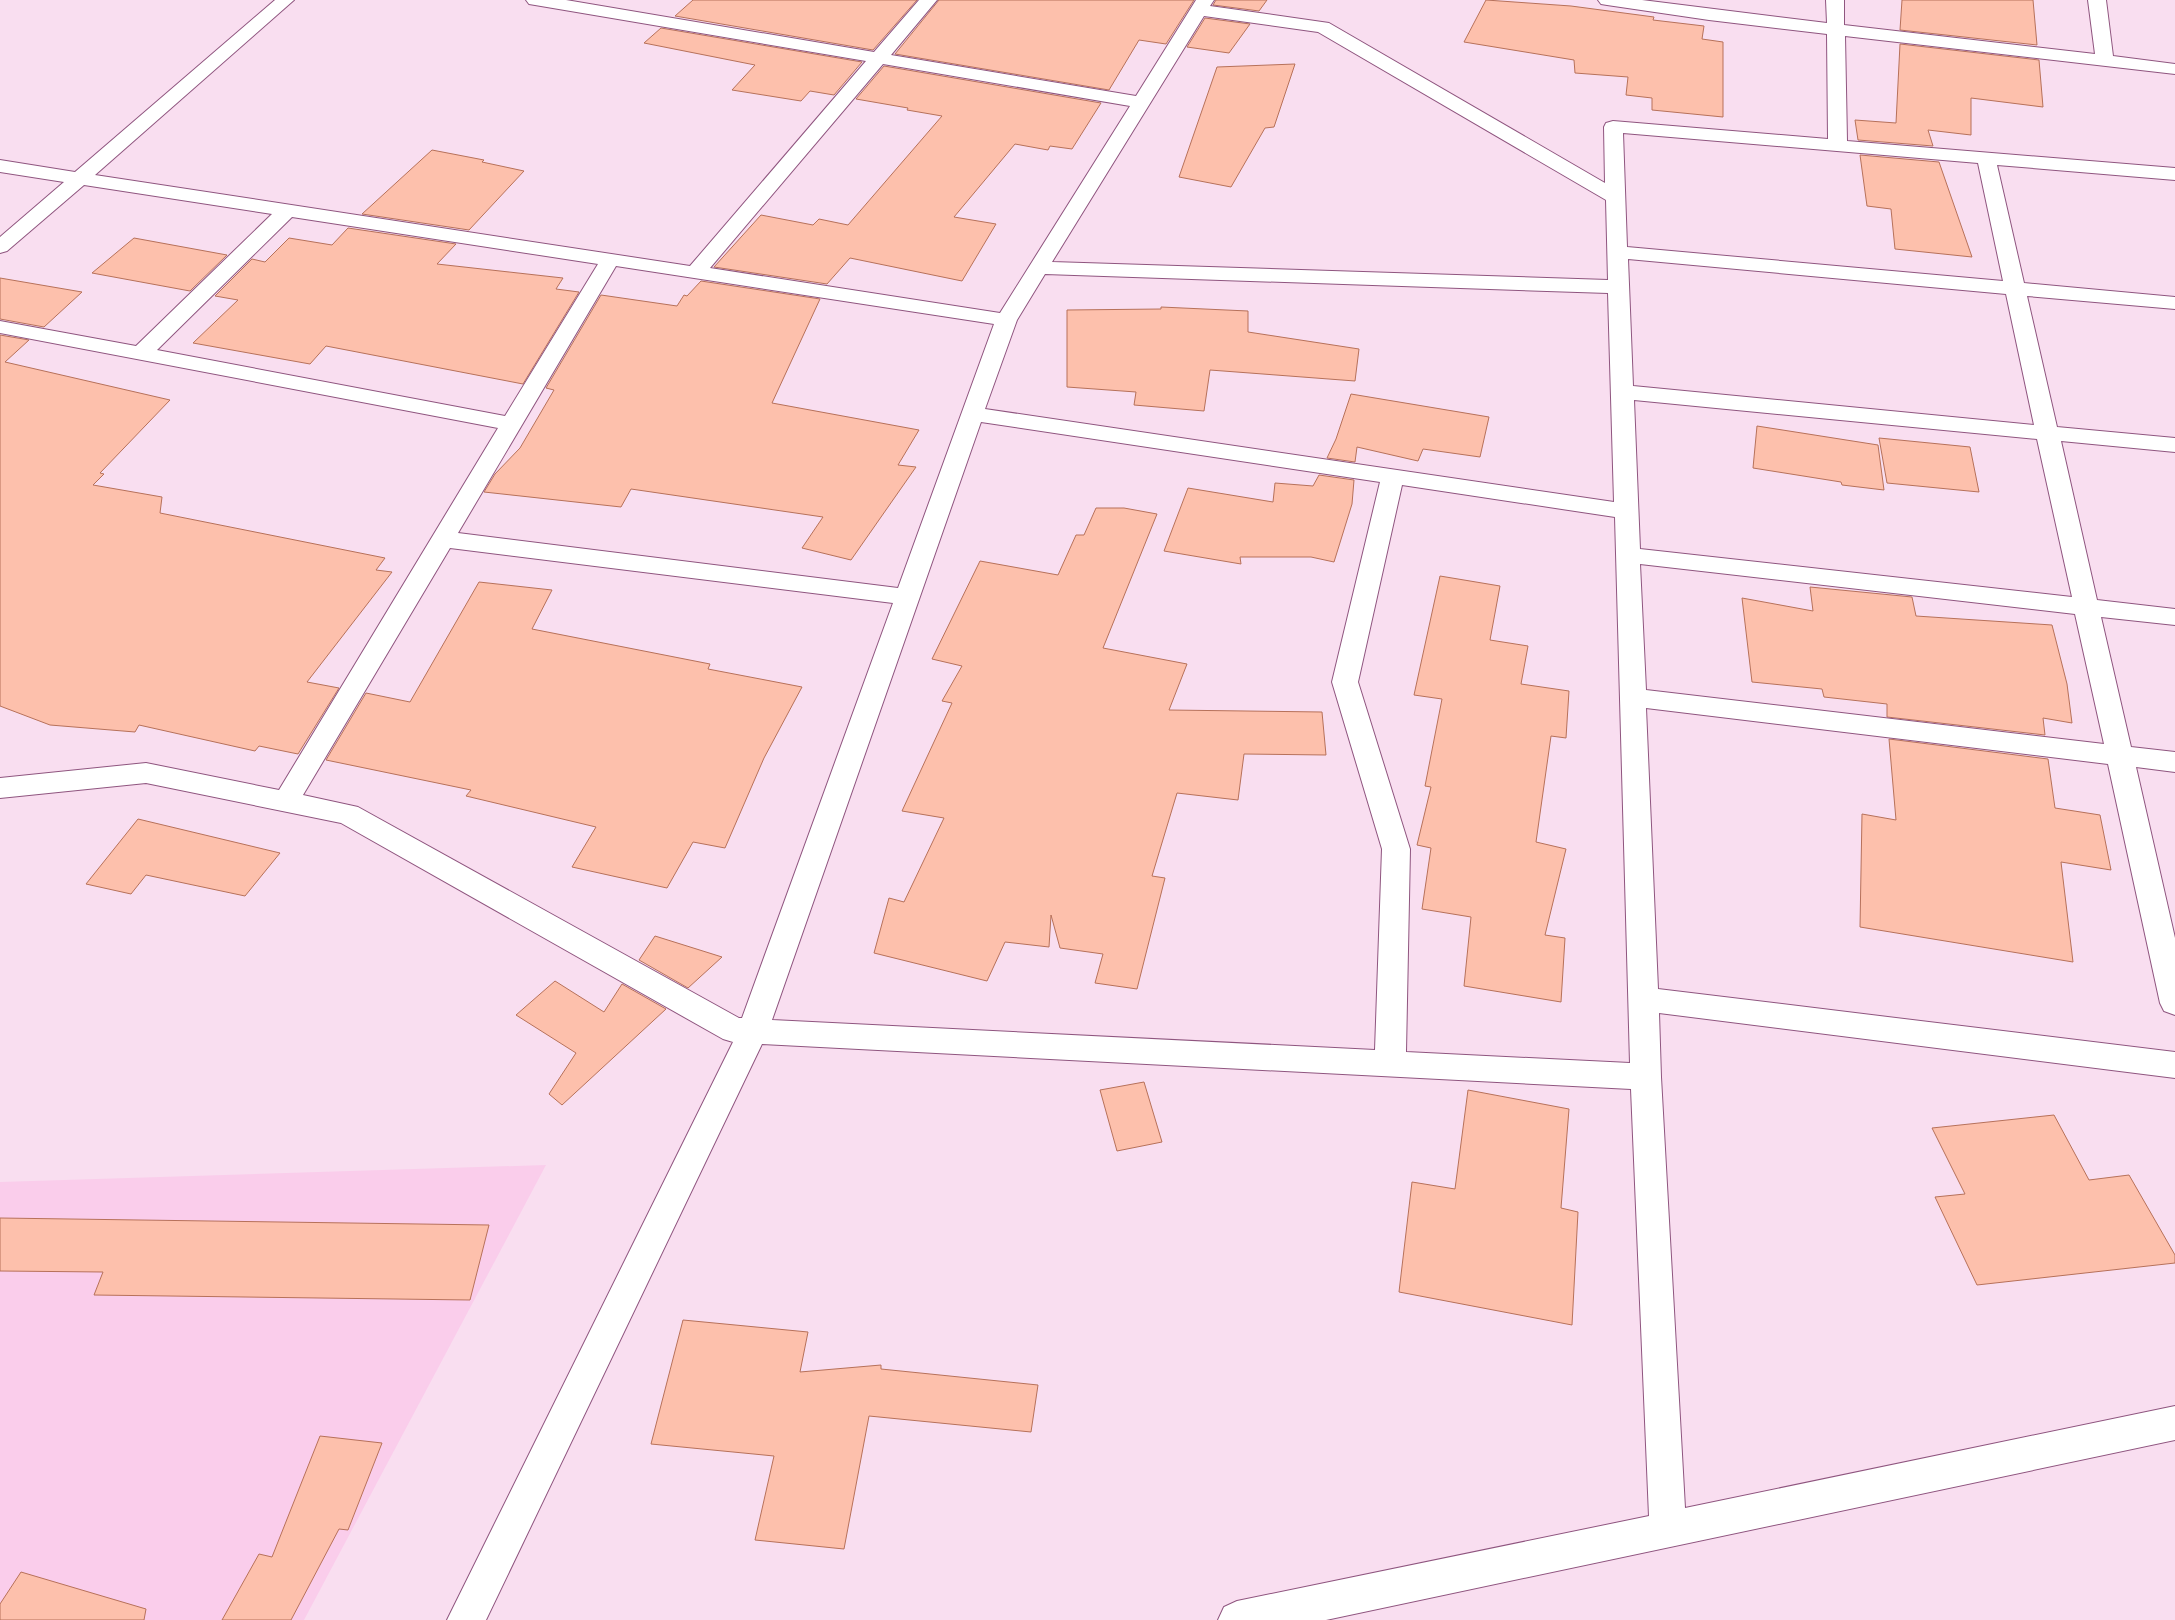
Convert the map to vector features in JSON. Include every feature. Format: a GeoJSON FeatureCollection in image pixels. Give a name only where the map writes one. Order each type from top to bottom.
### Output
{"type":"FeatureCollection","features":[{"type":"Feature","properties":{"kind":"street"},"geometry":{"type":"LineString","coordinates":[[0,247],[285,0]]}},
{"type":"Feature","properties":{"kind":"street"},"geometry":{"type":"LineString","coordinates":[[535,0],[1141,102]]}},
{"type":"Feature","properties":{"kind":"street"},"geometry":{"type":"LineString","coordinates":[[695,273],[928,0]]}},
{"type":"Feature","properties":{"kind":"street"},"geometry":{"type":"LineString","coordinates":[[1607,0],[1709,16],[2175,69]]}},
{"type":"Feature","properties":{"kind":"street"},"geometry":{"type":"LineString","coordinates":[[1835,0],[1834,30],[1838,146]]}},
{"type":"Feature","properties":{"kind":"street"},"geometry":{"type":"LineString","coordinates":[[2097,0],[2105,61]]}},
{"type":"Feature","properties":{"kind":"street"},"geometry":{"type":"LineString","coordinates":[[466,1620],[753,1031],[1006,320],[1202,5],[1323,27],[1615,196]]}},
{"type":"Feature","properties":{"kind":"street"},"geometry":{"type":"LineString","coordinates":[[1668,1529],[1646,1077],[1613,127],[2175,174]]}},
{"type":"Feature","properties":{"kind":"street"},"geometry":{"type":"LineString","coordinates":[[1986,158],[2175,1003]]}},
{"type":"Feature","properties":{"kind":"street"},"geometry":{"type":"LineString","coordinates":[[0,166],[1006,320]]}},
{"type":"Feature","properties":{"kind":"street"},"geometry":{"type":"LineString","coordinates":[[141,354],[286,211]]}},
{"type":"Feature","properties":{"kind":"street"},"geometry":{"type":"LineString","coordinates":[[1617,252],[2175,303]]}},
{"type":"Feature","properties":{"kind":"street"},"geometry":{"type":"LineString","coordinates":[[286,801],[610,260]]}},
{"type":"Feature","properties":{"kind":"street"},"geometry":{"type":"LineString","coordinates":[[1038,268],[1618,287]]}},
{"type":"Feature","properties":{"kind":"street"},"geometry":{"type":"LineString","coordinates":[[0,327],[512,424]]}},
{"type":"Feature","properties":{"kind":"street"},"geometry":{"type":"LineString","coordinates":[[1622,392],[2175,445]]}},
{"type":"Feature","properties":{"kind":"street"},"geometry":{"type":"LineString","coordinates":[[972,414],[1392,478],[1626,511]]}},
{"type":"Feature","properties":{"kind":"street"},"geometry":{"type":"LineString","coordinates":[[1390,1064],[1396,849],[1345,682],[1392,478]]}},
{"type":"Feature","properties":{"kind":"street"},"geometry":{"type":"LineString","coordinates":[[442,539],[907,597]]}},
{"type":"Feature","properties":{"kind":"street"},"geometry":{"type":"LineString","coordinates":[[1628,555],[2175,617]]}},
{"type":"Feature","properties":{"kind":"street"},"geometry":{"type":"LineString","coordinates":[[1632,697],[2175,762]]}},
{"type":"Feature","properties":{"kind":"street"},"geometry":{"type":"LineString","coordinates":[[0,788],[146,773],[348,814],[734,1030],[1646,1077]]}},
{"type":"Feature","properties":{"kind":"street"},"geometry":{"type":"LineString","coordinates":[[1643,999],[2175,1065]]}},
{"type":"Feature","properties":{"kind":"street"},"geometry":{"type":"LineString","coordinates":[[1237,1620],[1321,1611],[1668,1529],[2175,1423]]}},
{"type":"Feature","properties":{"kind":"shaded area"},"geometry":{"type":"Polygon","coordinates":[[[546,1165],[304,1620],[0,1620],[0,1182],[546,1165]]]}},
{"type":"Feature","properties":{"kind":"building"},"geometry":{"type":"Polygon","coordinates":[[[693,0],[917,0],[873,50],[675,16],[693,0]]]}},
{"type":"Feature","properties":{"kind":"building"},"geometry":{"type":"Polygon","coordinates":[[[939,0],[1194,0],[1166,44],[1139,40],[1109,90],[895,54],[939,0]]]}},
{"type":"Feature","properties":{"kind":"building"},"geometry":{"type":"Polygon","coordinates":[[[1216,0],[1267,0],[1259,11],[1213,5],[1216,0]]]}},
{"type":"Feature","properties":{"kind":"building"},"geometry":{"type":"Polygon","coordinates":[[[1486,0],[1571,6],[1654,17],[1653,20],[1704,26],[1702,39],[1723,42],[1723,117],[1652,110],[1652,98],[1626,95],[1628,77],[1575,73],[1574,60],[1464,42],[1486,0]]]}},
{"type":"Feature","properties":{"kind":"building"},"geometry":{"type":"Polygon","coordinates":[[[1902,0],[2033,0],[2037,45],[1900,30],[1902,0]]]}},
{"type":"Feature","properties":{"kind":"building"},"geometry":{"type":"Polygon","coordinates":[[[1205,18],[1250,24],[1229,53],[1187,47],[1205,18]]]}},
{"type":"Feature","properties":{"kind":"building"},"geometry":{"type":"Polygon","coordinates":[[[661,28],[862,62],[834,95],[810,91],[801,101],[732,90],[755,65],[644,43],[661,28]]]}},
{"type":"Feature","properties":{"kind":"building"},"geometry":{"type":"Polygon","coordinates":[[[1900,44],[2039,60],[2043,107],[1971,98],[1971,135],[1928,130],[1933,146],[1858,140],[1855,120],[1896,123],[1900,44]]]}},
{"type":"Feature","properties":{"kind":"building"},"geometry":{"type":"Polygon","coordinates":[[[1295,64],[1274,127],[1265,128],[1231,187],[1179,177],[1217,67],[1295,64]]]}},
{"type":"Feature","properties":{"kind":"building"},"geometry":{"type":"Polygon","coordinates":[[[884,66],[1101,103],[1072,149],[1050,146],[1048,150],[1015,144],[954,217],[996,224],[962,281],[850,258],[827,284],[714,267],[761,215],[813,225],[819,219],[848,225],[942,116],[856,99],[884,66]]]}},
{"type":"Feature","properties":{"kind":"building"},"geometry":{"type":"Polygon","coordinates":[[[432,150],[484,160],[482,162],[524,171],[469,230],[362,214],[432,150]]]}},
{"type":"Feature","properties":{"kind":"building"},"geometry":{"type":"Polygon","coordinates":[[[1860,155],[1939,162],[1972,257],[1895,249],[1891,209],[1867,206],[1860,155]]]}},
{"type":"Feature","properties":{"kind":"building"},"geometry":{"type":"Polygon","coordinates":[[[348,228],[456,244],[437,264],[563,278],[556,289],[579,292],[523,384],[326,346],[310,364],[193,343],[238,300],[215,296],[252,259],[265,262],[289,238],[332,245],[348,228]]]}},
{"type":"Feature","properties":{"kind":"building"},"geometry":{"type":"Polygon","coordinates":[[[134,238],[227,255],[190,291],[92,273],[134,238]]]}},
{"type":"Feature","properties":{"kind":"building"},"geometry":{"type":"Polygon","coordinates":[[[0,278],[82,292],[44,327],[0,319],[0,278]]]}},
{"type":"Feature","properties":{"kind":"building"},"geometry":{"type":"Polygon","coordinates":[[[701,281],[820,299],[772,403],[919,430],[898,465],[916,467],[851,560],[802,548],[823,517],[631,489],[621,507],[484,492],[495,474],[520,448],[554,390],[546,388],[601,295],[677,306],[684,295],[687,296],[701,281]]]}},
{"type":"Feature","properties":{"kind":"building"},"geometry":{"type":"Polygon","coordinates":[[[1161,307],[1248,311],[1248,332],[1359,349],[1355,381],[1210,370],[1204,411],[1134,405],[1136,392],[1067,387],[1067,310],[1161,309],[1161,307]]]}},
{"type":"Feature","properties":{"kind":"building"},"geometry":{"type":"Polygon","coordinates":[[[0,335],[29,340],[5,362],[170,400],[100,473],[104,474],[93,485],[162,497],[160,513],[385,558],[376,570],[392,572],[307,682],[339,688],[298,754],[259,746],[255,751],[139,725],[135,732],[50,725],[0,706],[0,335]]]}},
{"type":"Feature","properties":{"kind":"building"},"geometry":{"type":"Polygon","coordinates":[[[1351,394],[1489,417],[1480,457],[1423,449],[1418,461],[1357,447],[1355,462],[1327,458],[1336,439],[1351,394]]]}},
{"type":"Feature","properties":{"kind":"building"},"geometry":{"type":"Polygon","coordinates":[[[1757,426],[1878,445],[1884,490],[1842,485],[1841,482],[1753,468],[1757,426]]]}},
{"type":"Feature","properties":{"kind":"building"},"geometry":{"type":"Polygon","coordinates":[[[1879,438],[1970,447],[1979,492],[1887,483],[1879,438]]]}},
{"type":"Feature","properties":{"kind":"building"},"geometry":{"type":"Polygon","coordinates":[[[1319,475],[1354,480],[1352,504],[1334,562],[1311,557],[1240,557],[1241,564],[1164,551],[1188,488],[1273,502],[1275,483],[1313,486],[1319,475]]]}},
{"type":"Feature","properties":{"kind":"building"},"geometry":{"type":"Polygon","coordinates":[[[1096,508],[1124,508],[1157,514],[1103,648],[1187,664],[1169,710],[1322,712],[1326,755],[1244,754],[1238,800],[1177,793],[1152,876],[1165,878],[1137,989],[1095,983],[1103,954],[1060,948],[1051,915],[1049,947],[1005,942],[987,981],[874,953],[889,898],[904,902],[944,818],[902,811],[952,703],[942,701],[962,666],[932,659],[980,561],[1058,575],[1076,535],[1084,535],[1096,508]]]}},
{"type":"Feature","properties":{"kind":"building"},"geometry":{"type":"Polygon","coordinates":[[[1440,576],[1500,586],[1490,640],[1528,646],[1521,684],[1569,691],[1566,738],[1551,736],[1536,842],[1566,849],[1545,935],[1565,938],[1561,1002],[1464,986],[1471,917],[1422,909],[1431,848],[1417,845],[1431,787],[1425,786],[1442,699],[1414,695],[1440,576]]]}},
{"type":"Feature","properties":{"kind":"building"},"geometry":{"type":"Polygon","coordinates":[[[479,582],[552,590],[532,629],[710,664],[708,669],[802,687],[764,758],[725,848],[693,842],[667,888],[572,867],[596,827],[466,796],[471,790],[326,760],[366,693],[410,702],[479,582]]]}},
{"type":"Feature","properties":{"kind":"building"},"geometry":{"type":"Polygon","coordinates":[[[1810,587],[1912,597],[1916,616],[2052,625],[2067,684],[2072,723],[2043,718],[2045,735],[1887,717],[1887,704],[1824,697],[1822,689],[1752,682],[1742,598],[1813,611],[1810,587]]]}},
{"type":"Feature","properties":{"kind":"building"},"geometry":{"type":"Polygon","coordinates":[[[1889,739],[2048,759],[2055,808],[2100,815],[2111,870],[2061,862],[2073,962],[1860,927],[1862,814],[1896,820],[1889,739]]]}},
{"type":"Feature","properties":{"kind":"building"},"geometry":{"type":"Polygon","coordinates":[[[138,819],[280,853],[245,896],[146,875],[131,894],[86,884],[138,819]]]}},
{"type":"Feature","properties":{"kind":"building"},"geometry":{"type":"Polygon","coordinates":[[[655,936],[722,957],[688,988],[639,960],[655,936]]]}},
{"type":"Feature","properties":{"kind":"building"},"geometry":{"type":"Polygon","coordinates":[[[555,981],[604,1012],[622,984],[666,1009],[562,1105],[549,1094],[576,1053],[516,1015],[555,981]]]}},
{"type":"Feature","properties":{"kind":"building"},"geometry":{"type":"Polygon","coordinates":[[[1144,1082],[1162,1142],[1117,1151],[1100,1090],[1144,1082]]]}},
{"type":"Feature","properties":{"kind":"building"},"geometry":{"type":"Polygon","coordinates":[[[1468,1090],[1569,1109],[1561,1208],[1578,1212],[1572,1325],[1399,1292],[1412,1182],[1455,1189],[1468,1090]]]}},
{"type":"Feature","properties":{"kind":"building"},"geometry":{"type":"Polygon","coordinates":[[[2054,1115],[2089,1180],[2129,1175],[2175,1255],[2175,1263],[1977,1285],[1935,1197],[1965,1194],[1932,1128],[2054,1115]]]}},
{"type":"Feature","properties":{"kind":"building"},"geometry":{"type":"Polygon","coordinates":[[[0,1218],[489,1225],[470,1300],[94,1295],[103,1272],[0,1271],[0,1218]]]}},
{"type":"Feature","properties":{"kind":"building"},"geometry":{"type":"Polygon","coordinates":[[[683,1320],[808,1332],[800,1372],[881,1365],[881,1369],[1038,1385],[1031,1432],[869,1416],[844,1549],[755,1540],[774,1456],[651,1444],[683,1320]]]}},
{"type":"Feature","properties":{"kind":"building"},"geometry":{"type":"Polygon","coordinates":[[[320,1436],[382,1443],[348,1530],[339,1529],[291,1620],[222,1620],[259,1554],[272,1557],[320,1436]]]}},
{"type":"Feature","properties":{"kind":"building"},"geometry":{"type":"Polygon","coordinates":[[[21,1572],[146,1609],[144,1620],[0,1620],[0,1604],[21,1572]]]}}]}
